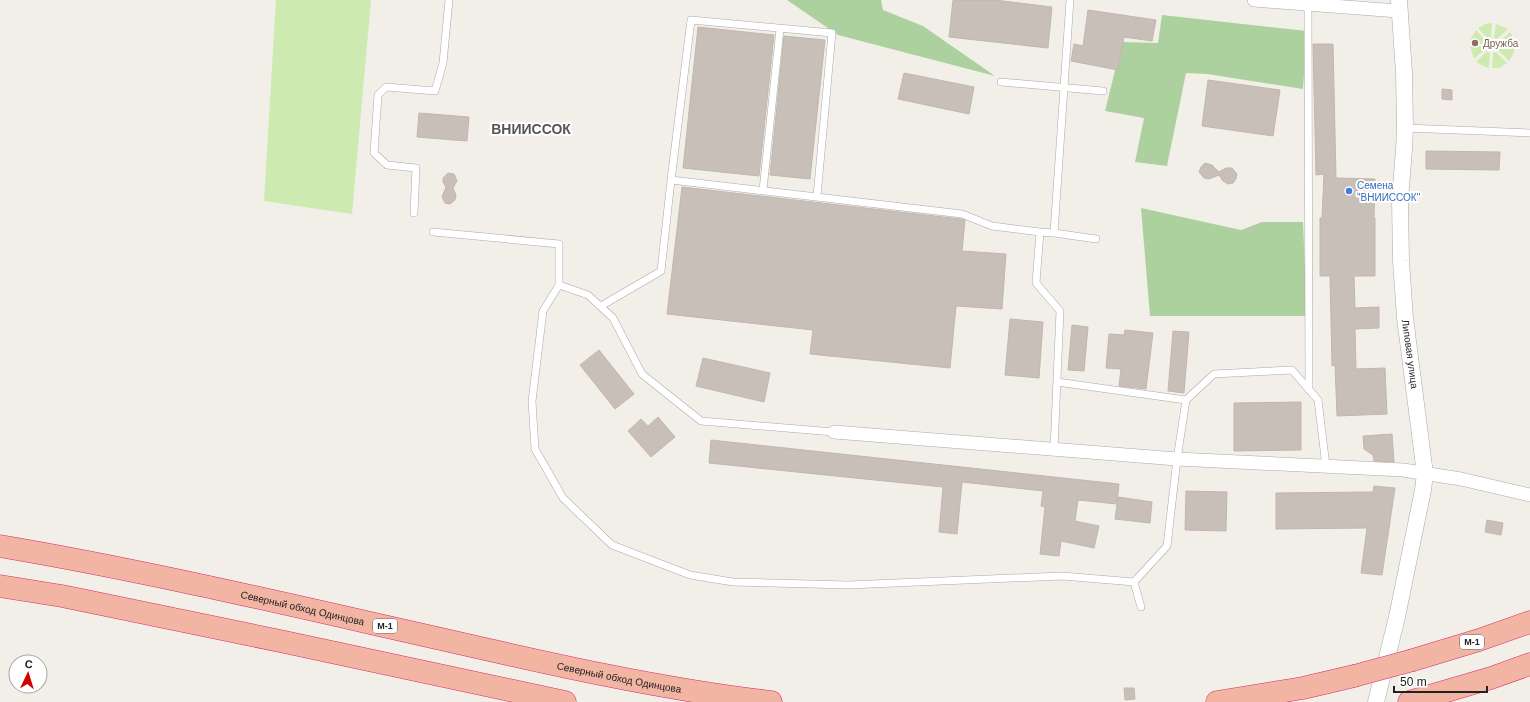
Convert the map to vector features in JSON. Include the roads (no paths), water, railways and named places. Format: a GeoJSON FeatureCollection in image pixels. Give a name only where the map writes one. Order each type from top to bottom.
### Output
{"type":"FeatureCollection","features":[{"type":"Feature","properties":{"kind":"highway","name":"Северный обход Одинцова"},"geometry":{"type":"LineString","coordinates":[[0,546],[99,564],[288,604],[514,656],[729,697],[771,702]]}},
{"type":"Feature","properties":{"kind":"highway"},"geometry":{"type":"LineString","coordinates":[[0,586],[62,596],[280,640],[565,702]]}},
{"type":"Feature","properties":{"kind":"highway","name":"М-1"},"geometry":{"type":"LineString","coordinates":[[1217,702],[1303,688],[1354,676],[1414,660],[1530,622]]}},
{"type":"Feature","properties":{"kind":"highway"},"geometry":{"type":"LineString","coordinates":[[1409,702],[1477,682],[1530,664]]}},
{"type":"Feature","properties":{"kind":"street"},"geometry":{"type":"LineString","coordinates":[[1254,0],[1308,4],[1398,6]]}},
{"type":"Feature","properties":{"kind":"street","name":"Липовая улица"},"geometry":{"type":"LineString","coordinates":[[1376,702],[1397,617],[1425,474],[1405,318],[1402,282],[1400,200],[1404,149],[1404,72],[1398,6]]}},
{"type":"Feature","properties":{"kind":"street"},"geometry":{"type":"LineString","coordinates":[[834,432],[1177,459],[1398,470],[1461,479],[1530,495]]}},
{"type":"Feature","properties":{"kind":"lane"},"geometry":{"type":"LineString","coordinates":[[414,213],[416,168],[388,166],[374,153],[378,95],[386,87],[435,91],[443,63],[449,0]]}},
{"type":"Feature","properties":{"kind":"lane"},"geometry":{"type":"LineString","coordinates":[[1054,233],[1070,0]]}},
{"type":"Feature","properties":{"kind":"lane"},"geometry":{"type":"LineString","coordinates":[[1308,4],[1309,390]]}},
{"type":"Feature","properties":{"kind":"lane"},"geometry":{"type":"LineString","coordinates":[[601,306],[661,271],[691,20],[832,33],[817,196]]}},
{"type":"Feature","properties":{"kind":"lane"},"geometry":{"type":"LineString","coordinates":[[763,190],[780,28]]}},
{"type":"Feature","properties":{"kind":"lane"},"geometry":{"type":"LineString","coordinates":[[1001,82],[1103,91]]}},
{"type":"Feature","properties":{"kind":"lane"},"geometry":{"type":"LineString","coordinates":[[1404,128],[1530,133]]}},
{"type":"Feature","properties":{"kind":"lane"},"geometry":{"type":"LineString","coordinates":[[671,180],[962,214],[992,226],[1096,239]]}},
{"type":"Feature","properties":{"kind":"lane"},"geometry":{"type":"LineString","coordinates":[[433,232],[559,244],[559,285],[543,311],[532,400],[535,449],[563,498],[612,545],[690,575],[733,582],[848,585],[1062,576],[1134,582]]}},
{"type":"Feature","properties":{"kind":"lane"},"geometry":{"type":"LineString","coordinates":[[1040,232],[1036,283],[1060,311],[1054,450]]}},
{"type":"Feature","properties":{"kind":"lane"},"geometry":{"type":"LineString","coordinates":[[559,285],[588,295],[601,306],[613,318],[642,374],[701,421],[834,432]]}},
{"type":"Feature","properties":{"kind":"lane"},"geometry":{"type":"LineString","coordinates":[[1134,582],[1167,546],[1177,459],[1186,400],[1214,374],[1292,370],[1318,400],[1326,466]]}},
{"type":"Feature","properties":{"kind":"lane"},"geometry":{"type":"LineString","coordinates":[[1057,382],[1186,400]]}},
{"type":"Feature","properties":{"kind":"lane"},"geometry":{"type":"LineString","coordinates":[[1134,582],[1141,607]]}},
{"type":"Feature","properties":{"kind":"place","name":"Дружба"},"geometry":{"type":"Point","coordinates":[1475,43]}},
{"type":"Feature","properties":{"kind":"place","name":"Семена \"ВНИИССОК\""},"geometry":{"type":"Point","coordinates":[1349,191]}},
{"type":"Feature","properties":{"kind":"district","name":"ВНИИССОК"},"geometry":{"type":"Point","coordinates":[531,129]}}]}
